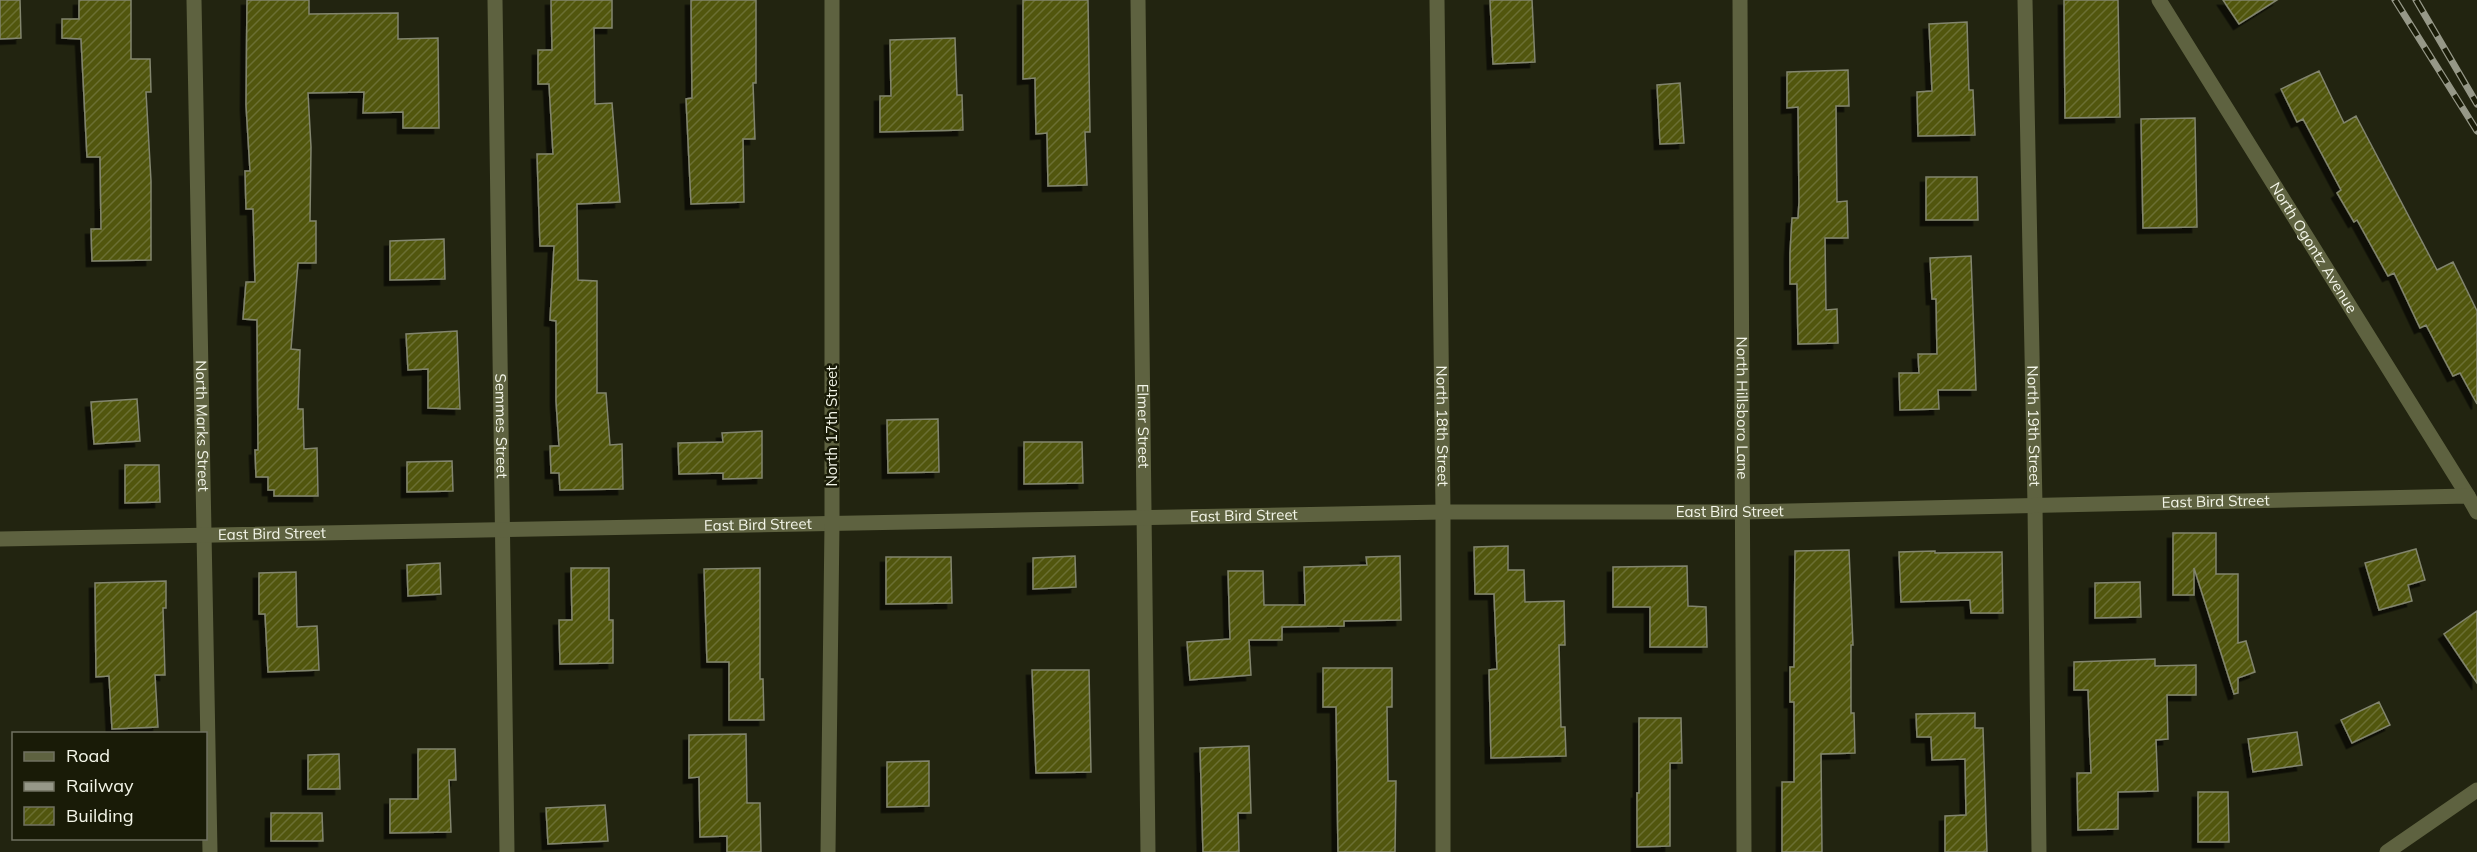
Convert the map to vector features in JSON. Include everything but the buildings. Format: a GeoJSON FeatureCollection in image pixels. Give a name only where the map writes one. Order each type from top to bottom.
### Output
{"type":"FeatureCollection","features":[{"type":"Feature","properties":{"kind":"street","name":"North Marks Street"},"geometry":{"type":"LineString","coordinates":[[194,0],[207,732]]}},
{"type":"Feature","properties":{"kind":"street","name":"Semmes Street"},"geometry":{"type":"LineString","coordinates":[[495,0],[507,852]]}},
{"type":"Feature","properties":{"kind":"street","name":"North 17th Street"},"geometry":{"type":"LineString","coordinates":[[828,852],[832,524],[832,0]]}},
{"type":"Feature","properties":{"kind":"street","name":"Elmer Street"},"geometry":{"type":"LineString","coordinates":[[1138,0],[1148,852]]}},
{"type":"Feature","properties":{"kind":"street","name":"North 18th Street"},"geometry":{"type":"LineString","coordinates":[[1437,0],[1443,512],[1443,852]]}},
{"type":"Feature","properties":{"kind":"street","name":"North Hillsboro Lane"},"geometry":{"type":"LineString","coordinates":[[1740,0],[1744,852]]}},
{"type":"Feature","properties":{"kind":"street","name":"North 19th Street"},"geometry":{"type":"LineString","coordinates":[[2025,0],[2036,505],[2039,852]]}},
{"type":"Feature","properties":{"kind":"street","name":"North Ogontz Avenue"},"geometry":{"type":"LineString","coordinates":[[2159,0],[2468,496]]}},
{"type":"Feature","properties":{"kind":"street","name":"East Bird Street"},"geometry":{"type":"LineString","coordinates":[[0,539],[1443,512],[1742,512],[2468,496]]}},
{"type":"Feature","properties":{"kind":"street"},"geometry":{"type":"LineString","coordinates":[[2468,496],[2477,512]]}},
{"type":"Feature","properties":{"kind":"street","name":"North Marks Street"},"geometry":{"type":"LineString","coordinates":[[207,734],[210,852]]}},
{"type":"Feature","properties":{"kind":"street"},"geometry":{"type":"LineString","coordinates":[[2387,852],[2477,790]]}},
{"type":"Feature","properties":{"kind":"railway"},"geometry":{"type":"LineString","coordinates":[[2395,0],[2477,131]]}},
{"type":"Feature","properties":{"kind":"railway"},"geometry":{"type":"LineString","coordinates":[[2416,0],[2477,104]]}}]}
